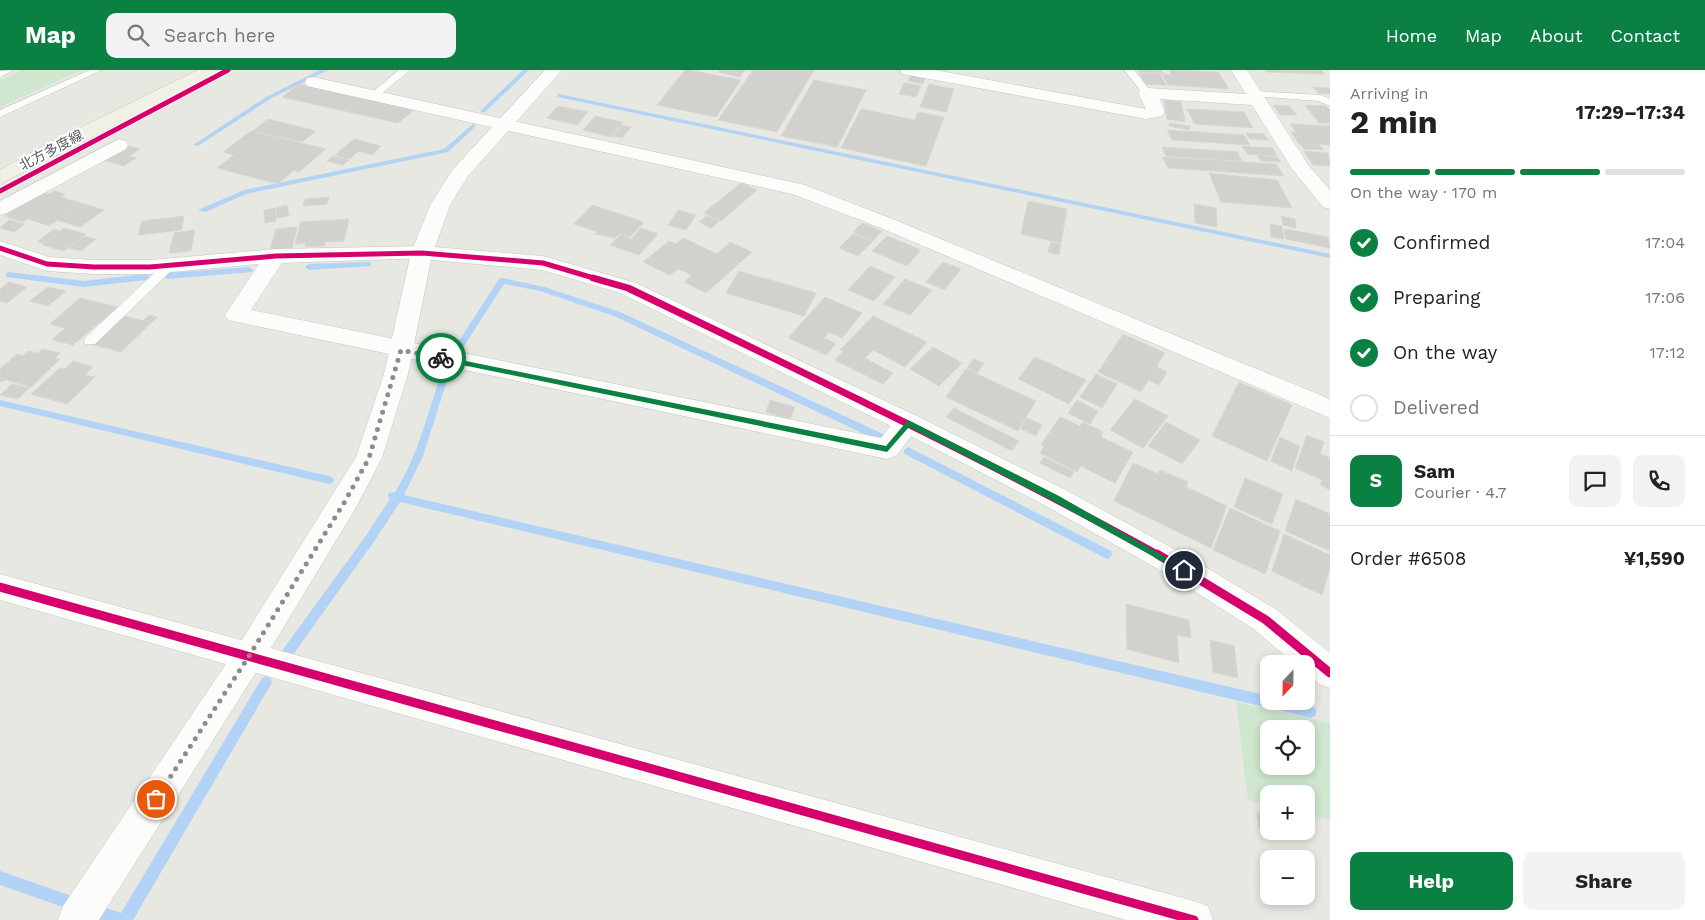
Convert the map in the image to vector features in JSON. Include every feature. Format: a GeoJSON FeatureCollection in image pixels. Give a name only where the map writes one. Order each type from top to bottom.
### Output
{"type":"FeatureCollection","features":[{"type":"Feature","properties":{"kind":"main road","name":"北方多度線"},"geometry":{"type":"LineString","coordinates":[[0,178],[52,149],[211,70]]}},
{"type":"Feature","properties":{"kind":"street"},"geometry":{"type":"LineString","coordinates":[[85,907],[249,656],[344,503],[369,458],[401,350],[422,252],[440,204],[460,173],[554,70]]}},
{"type":"Feature","properties":{"kind":"street"},"geometry":{"type":"LineString","coordinates":[[908,70],[1146,114],[1156,112],[1152,100],[1147,93]]}},
{"type":"Feature","properties":{"kind":"street"},"geometry":{"type":"LineString","coordinates":[[1239,70],[1302,169],[1330,203]]}},
{"type":"Feature","properties":{"kind":"street"},"geometry":{"type":"LineString","coordinates":[[313,82],[504,126],[798,189],[883,222],[1330,409]]}},
{"type":"Feature","properties":{"kind":"street"},"geometry":{"type":"LineString","coordinates":[[1147,93],[1257,97]]}},
{"type":"Feature","properties":{"kind":"street"},"geometry":{"type":"LineString","coordinates":[[0,209],[118,145]]}},
{"type":"Feature","properties":{"kind":"street"},"geometry":{"type":"LineString","coordinates":[[1302,169],[1330,170]]}},
{"type":"Feature","properties":{"kind":"street"},"geometry":{"type":"LineString","coordinates":[[0,248],[48,264],[94,267],[169,266],[276,256],[422,252],[543,262],[628,288],[908,423],[1056,498],[1184,570],[1266,620],[1330,673]]}},
{"type":"Feature","properties":{"kind":"street"},"geometry":{"type":"LineString","coordinates":[[0,270],[20,256]]}},
{"type":"Feature","properties":{"kind":"street"},"geometry":{"type":"LineString","coordinates":[[276,256],[236,315],[887,449],[908,423]]}},
{"type":"Feature","properties":{"kind":"street"},"geometry":{"type":"LineString","coordinates":[[0,587],[1194,920]]}},
{"type":"Feature","properties":{"kind":"lane"},"geometry":{"type":"LineString","coordinates":[[0,74],[9,70]]}},
{"type":"Feature","properties":{"kind":"lane"},"geometry":{"type":"LineString","coordinates":[[0,114],[97,70]]}},
{"type":"Feature","properties":{"kind":"lane"},"geometry":{"type":"LineString","coordinates":[[373,96],[405,70]]}},
{"type":"Feature","properties":{"kind":"lane"},"geometry":{"type":"LineString","coordinates":[[1129,70],[1147,93]]}},
{"type":"Feature","properties":{"kind":"lane"},"geometry":{"type":"LineString","coordinates":[[1257,97],[1321,98],[1330,102]]}},
{"type":"Feature","properties":{"kind":"lane"},"geometry":{"type":"LineString","coordinates":[[90,341],[169,266]]}},
{"type":"Feature","properties":{"kind":"green space"},"geometry":{"type":"Polygon","coordinates":[[[22,70],[82,70],[0,107],[0,80],[22,70]]]}},
{"type":"Feature","properties":{"kind":"green space"},"geometry":{"type":"Polygon","coordinates":[[[1236,702],[1260,707],[1260,710],[1272,710],[1330,723],[1330,820],[1315,816],[1315,785],[1260,785],[1260,803],[1248,800],[1236,702]]]}},
{"type":"Feature","properties":{"kind":"building"},"geometry":{"type":"Polygon","coordinates":[[[685,70],[741,80],[716,117],[657,105],[685,70]]]}},
{"type":"Feature","properties":{"kind":"building"},"geometry":{"type":"Polygon","coordinates":[[[720,70],[745,70],[740,77],[719,72],[720,70]]]}},
{"type":"Feature","properties":{"kind":"building"},"geometry":{"type":"Polygon","coordinates":[[[753,70],[814,70],[777,132],[718,120],[753,70]]]}},
{"type":"Feature","properties":{"kind":"building"},"geometry":{"type":"Polygon","coordinates":[[[1138,70],[1161,70],[1163,73],[1139,72],[1138,70]]]}},
{"type":"Feature","properties":{"kind":"building"},"geometry":{"type":"Polygon","coordinates":[[[1169,70],[1218,72],[1229,89],[1168,85],[1162,74],[1172,75],[1169,70]]]}},
{"type":"Feature","properties":{"kind":"building"},"geometry":{"type":"Polygon","coordinates":[[[1265,70],[1321,70],[1325,74],[1266,72],[1265,70]]]}},
{"type":"Feature","properties":{"kind":"building"},"geometry":{"type":"Polygon","coordinates":[[[1139,73],[1160,74],[1166,85],[1145,84],[1139,73]]]}},
{"type":"Feature","properties":{"kind":"building"},"geometry":{"type":"Polygon","coordinates":[[[911,75],[926,77],[923,84],[908,81],[911,75]]]}},
{"type":"Feature","properties":{"kind":"building"},"geometry":{"type":"Polygon","coordinates":[[[814,80],[866,90],[837,147],[781,136],[814,80]]]}},
{"type":"Feature","properties":{"kind":"building"},"geometry":{"type":"Polygon","coordinates":[[[904,83],[921,86],[916,97],[899,94],[904,83]]]}},
{"type":"Feature","properties":{"kind":"building"},"geometry":{"type":"Polygon","coordinates":[[[299,84],[414,110],[398,123],[282,97],[299,84]]]}},
{"type":"Feature","properties":{"kind":"building"},"geometry":{"type":"Polygon","coordinates":[[[929,84],[954,89],[946,112],[920,107],[929,84]]]}},
{"type":"Feature","properties":{"kind":"building"},"geometry":{"type":"Polygon","coordinates":[[[1313,87],[1330,88],[1330,94],[1318,93],[1313,87]]]}},
{"type":"Feature","properties":{"kind":"building"},"geometry":{"type":"Polygon","coordinates":[[[1164,100],[1181,102],[1185,122],[1167,119],[1164,100]]]}},
{"type":"Feature","properties":{"kind":"building"},"geometry":{"type":"Polygon","coordinates":[[[1273,105],[1289,106],[1297,115],[1280,115],[1273,105]]]}},
{"type":"Feature","properties":{"kind":"building"},"geometry":{"type":"Polygon","coordinates":[[[1305,105],[1326,106],[1330,110],[1330,123],[1319,123],[1305,105]]]}},
{"type":"Feature","properties":{"kind":"building"},"geometry":{"type":"Polygon","coordinates":[[[558,106],[588,112],[577,125],[547,118],[558,106]]]}},
{"type":"Feature","properties":{"kind":"building"},"geometry":{"type":"Polygon","coordinates":[[[861,109],[915,120],[918,112],[944,117],[926,166],[841,148],[861,109]]]}},
{"type":"Feature","properties":{"kind":"building"},"geometry":{"type":"Polygon","coordinates":[[[1187,109],[1244,112],[1253,128],[1195,124],[1187,109]]]}},
{"type":"Feature","properties":{"kind":"building"},"geometry":{"type":"Polygon","coordinates":[[[595,116],[623,122],[611,137],[583,130],[595,116]]]}},
{"type":"Feature","properties":{"kind":"building"},"geometry":{"type":"Polygon","coordinates":[[[268,119],[316,131],[302,142],[253,131],[268,119]]]}},
{"type":"Feature","properties":{"kind":"building"},"geometry":{"type":"Polygon","coordinates":[[[1169,123],[1190,126],[1190,130],[1169,126],[1169,123]]]}},
{"type":"Feature","properties":{"kind":"building"},"geometry":{"type":"Polygon","coordinates":[[[1290,124],[1330,126],[1330,145],[1299,144],[1291,132],[1296,132],[1290,124]]]}},
{"type":"Feature","properties":{"kind":"building"},"geometry":{"type":"Polygon","coordinates":[[[622,125],[631,127],[622,138],[613,136],[622,125]]]}},
{"type":"Feature","properties":{"kind":"building"},"geometry":{"type":"Polygon","coordinates":[[[1167,130],[1244,135],[1250,145],[1172,140],[1167,130]]]}},
{"type":"Feature","properties":{"kind":"building"},"geometry":{"type":"Polygon","coordinates":[[[251,131],[326,149],[299,172],[294,170],[278,184],[217,168],[234,155],[223,152],[251,131]]]}},
{"type":"Feature","properties":{"kind":"building"},"geometry":{"type":"Polygon","coordinates":[[[1246,133],[1264,134],[1268,140],[1250,139],[1246,133]]]}},
{"type":"Feature","properties":{"kind":"building"},"geometry":{"type":"Polygon","coordinates":[[[354,139],[381,146],[372,155],[358,151],[350,159],[335,155],[354,139]]]}},
{"type":"Feature","properties":{"kind":"building"},"geometry":{"type":"Polygon","coordinates":[[[1300,144],[1319,145],[1324,150],[1304,149],[1300,144]]]}},
{"type":"Feature","properties":{"kind":"building"},"geometry":{"type":"Polygon","coordinates":[[[124,145],[140,149],[130,156],[136,158],[124,166],[103,160],[124,145]]]}},
{"type":"Feature","properties":{"kind":"building"},"geometry":{"type":"Polygon","coordinates":[[[1242,146],[1273,148],[1277,156],[1247,154],[1242,146]]]}},
{"type":"Feature","properties":{"kind":"building"},"geometry":{"type":"Polygon","coordinates":[[[1162,147],[1237,152],[1242,161],[1166,156],[1162,147]]]}},
{"type":"Feature","properties":{"kind":"building"},"geometry":{"type":"Polygon","coordinates":[[[1304,151],[1328,153],[1330,166],[1313,165],[1304,151]]]}},
{"type":"Feature","properties":{"kind":"building"},"geometry":{"type":"Polygon","coordinates":[[[1257,155],[1277,157],[1281,162],[1261,161],[1257,155]]]}},
{"type":"Feature","properties":{"kind":"building"},"geometry":{"type":"Polygon","coordinates":[[[333,156],[349,160],[343,165],[327,161],[333,156]]]}},
{"type":"Feature","properties":{"kind":"building"},"geometry":{"type":"Polygon","coordinates":[[[1162,157],[1276,164],[1284,176],[1168,168],[1162,157]]]}},
{"type":"Feature","properties":{"kind":"building"},"geometry":{"type":"Polygon","coordinates":[[[1209,173],[1277,180],[1292,208],[1221,202],[1209,173]]]}},
{"type":"Feature","properties":{"kind":"building"},"geometry":{"type":"Polygon","coordinates":[[[741,183],[757,190],[721,221],[704,213],[741,183]]]}},
{"type":"Feature","properties":{"kind":"building"},"geometry":{"type":"Polygon","coordinates":[[[54,191],[65,194],[61,197],[81,203],[49,226],[28,219],[23,222],[4,216],[41,192],[50,194],[54,191]]]}},
{"type":"Feature","properties":{"kind":"building"},"geometry":{"type":"Polygon","coordinates":[[[329,197],[327,204],[303,206],[305,199],[329,197]]]}},
{"type":"Feature","properties":{"kind":"building"},"geometry":{"type":"Polygon","coordinates":[[[1028,201],[1067,209],[1061,243],[1021,234],[1028,201]]]}},
{"type":"Feature","properties":{"kind":"building"},"geometry":{"type":"Polygon","coordinates":[[[81,203],[104,210],[80,227],[57,220],[81,203]]]}},
{"type":"Feature","properties":{"kind":"building"},"geometry":{"type":"Polygon","coordinates":[[[1194,204],[1216,208],[1217,227],[1195,223],[1194,204]]]}},
{"type":"Feature","properties":{"kind":"building"},"geometry":{"type":"Polygon","coordinates":[[[287,205],[289,216],[277,218],[276,208],[287,205]]]}},
{"type":"Feature","properties":{"kind":"building"},"geometry":{"type":"Polygon","coordinates":[[[592,205],[644,222],[630,237],[619,234],[615,238],[595,234],[598,232],[574,224],[592,205]]]}},
{"type":"Feature","properties":{"kind":"building"},"geometry":{"type":"Polygon","coordinates":[[[275,208],[276,221],[265,223],[264,210],[275,208]]]}},
{"type":"Feature","properties":{"kind":"building"},"geometry":{"type":"Polygon","coordinates":[[[678,210],[696,215],[686,230],[668,225],[678,210]]]}},
{"type":"Feature","properties":{"kind":"building"},"geometry":{"type":"Polygon","coordinates":[[[184,216],[181,230],[138,235],[142,221],[184,216]]]}},
{"type":"Feature","properties":{"kind":"building"},"geometry":{"type":"Polygon","coordinates":[[[707,216],[719,221],[711,228],[699,222],[707,216]]]}},
{"type":"Feature","properties":{"kind":"building"},"geometry":{"type":"Polygon","coordinates":[[[1281,216],[1295,219],[1296,228],[1283,225],[1281,216]]]}},
{"type":"Feature","properties":{"kind":"building"},"geometry":{"type":"Polygon","coordinates":[[[349,219],[344,241],[325,242],[324,246],[305,247],[306,243],[295,244],[301,222],[349,219]]]}},
{"type":"Feature","properties":{"kind":"building"},"geometry":{"type":"Polygon","coordinates":[[[9,220],[25,224],[14,232],[0,228],[9,220]]]}},
{"type":"Feature","properties":{"kind":"building"},"geometry":{"type":"Polygon","coordinates":[[[862,223],[882,231],[873,241],[853,232],[862,223]]]}},
{"type":"Feature","properties":{"kind":"building"},"geometry":{"type":"Polygon","coordinates":[[[1270,224],[1282,226],[1284,239],[1271,237],[1270,224]]]}},
{"type":"Feature","properties":{"kind":"building"},"geometry":{"type":"Polygon","coordinates":[[[297,227],[292,249],[270,250],[276,229],[297,227]]]}},
{"type":"Feature","properties":{"kind":"building"},"geometry":{"type":"Polygon","coordinates":[[[64,228],[86,234],[64,251],[42,245],[64,228]]]}},
{"type":"Feature","properties":{"kind":"building"},"geometry":{"type":"Polygon","coordinates":[[[641,228],[658,234],[639,255],[610,245],[620,235],[631,239],[641,228]]]}},
{"type":"Feature","properties":{"kind":"building"},"geometry":{"type":"Polygon","coordinates":[[[54,229],[60,231],[44,243],[37,242],[54,229]]]}},
{"type":"Feature","properties":{"kind":"building"},"geometry":{"type":"Polygon","coordinates":[[[1284,229],[1328,237],[1330,248],[1286,239],[1284,229]]]}},
{"type":"Feature","properties":{"kind":"building"},"geometry":{"type":"Polygon","coordinates":[[[195,230],[191,251],[169,253],[174,233],[195,230]]]}},
{"type":"Feature","properties":{"kind":"building"},"geometry":{"type":"Polygon","coordinates":[[[853,234],[873,241],[858,256],[839,248],[853,234]]]}},
{"type":"Feature","properties":{"kind":"building"},"geometry":{"type":"Polygon","coordinates":[[[84,236],[96,239],[81,251],[69,248],[84,236]]]}},
{"type":"Feature","properties":{"kind":"building"},"geometry":{"type":"Polygon","coordinates":[[[887,236],[921,250],[907,266],[872,251],[887,236]]]}},
{"type":"Feature","properties":{"kind":"building"},"geometry":{"type":"Polygon","coordinates":[[[683,238],[717,254],[730,242],[752,252],[706,293],[684,282],[692,275],[678,269],[670,275],[643,262],[669,241],[676,244],[683,238]]]}},
{"type":"Feature","properties":{"kind":"building"},"geometry":{"type":"Polygon","coordinates":[[[1051,242],[1061,244],[1059,255],[1048,252],[1051,242]]]}},
{"type":"Feature","properties":{"kind":"building"},"geometry":{"type":"Polygon","coordinates":[[[943,262],[961,269],[944,290],[926,282],[943,262]]]}},
{"type":"Feature","properties":{"kind":"building"},"geometry":{"type":"Polygon","coordinates":[[[870,266],[895,277],[874,301],[848,290],[870,266]]]}},
{"type":"Feature","properties":{"kind":"building"},"geometry":{"type":"Polygon","coordinates":[[[739,271],[816,293],[804,316],[726,293],[739,271]]]}},
{"type":"Feature","properties":{"kind":"building"},"geometry":{"type":"Polygon","coordinates":[[[905,279],[932,290],[910,315],[883,304],[905,279]]]}},
{"type":"Feature","properties":{"kind":"building"},"geometry":{"type":"Polygon","coordinates":[[[9,282],[27,287],[7,303],[0,301],[0,289],[9,282]]]}},
{"type":"Feature","properties":{"kind":"building"},"geometry":{"type":"Polygon","coordinates":[[[48,287],[66,291],[48,306],[30,301],[48,287]]]}},
{"type":"Feature","properties":{"kind":"building"},"geometry":{"type":"Polygon","coordinates":[[[825,297],[862,313],[842,338],[829,332],[824,338],[836,344],[826,355],[788,338],[825,297]]]}},
{"type":"Feature","properties":{"kind":"building"},"geometry":{"type":"Polygon","coordinates":[[[80,298],[118,307],[73,345],[52,340],[65,328],[50,324],[80,298]]]}},
{"type":"Feature","properties":{"kind":"building"},"geometry":{"type":"Polygon","coordinates":[[[149,315],[157,317],[121,352],[94,345],[125,316],[143,321],[149,315]]]}},
{"type":"Feature","properties":{"kind":"building"},"geometry":{"type":"Polygon","coordinates":[[[873,316],[927,342],[905,367],[873,350],[865,358],[893,373],[883,384],[835,360],[843,351],[840,350],[873,316]]]}},
{"type":"Feature","properties":{"kind":"building"},"geometry":{"type":"Polygon","coordinates":[[[1123,334],[1165,353],[1141,392],[1098,372],[1123,334]]]}},
{"type":"Feature","properties":{"kind":"building"},"geometry":{"type":"Polygon","coordinates":[[[933,347],[962,363],[939,386],[910,369],[933,347]]]}},
{"type":"Feature","properties":{"kind":"building"},"geometry":{"type":"Polygon","coordinates":[[[43,349],[60,353],[55,358],[60,359],[31,387],[6,380],[0,382],[0,369],[17,354],[22,356],[28,351],[38,353],[43,349]]]}},
{"type":"Feature","properties":{"kind":"building"},"geometry":{"type":"Polygon","coordinates":[[[1035,357],[1086,380],[1069,404],[1018,379],[1035,357]]]}},
{"type":"Feature","properties":{"kind":"building"},"geometry":{"type":"Polygon","coordinates":[[[973,359],[984,363],[977,373],[967,368],[973,359]]]}},
{"type":"Feature","properties":{"kind":"building"},"geometry":{"type":"Polygon","coordinates":[[[73,361],[93,367],[85,375],[95,377],[67,404],[31,394],[60,368],[65,369],[73,361]]]}},
{"type":"Feature","properties":{"kind":"building"},"geometry":{"type":"Polygon","coordinates":[[[1157,367],[1167,372],[1159,385],[1148,380],[1157,367]]]}},
{"type":"Feature","properties":{"kind":"building"},"geometry":{"type":"Polygon","coordinates":[[[966,369],[1036,401],[1018,431],[946,397],[966,369]]]}},
{"type":"Feature","properties":{"kind":"building"},"geometry":{"type":"Polygon","coordinates":[[[1096,374],[1117,384],[1102,408],[1080,397],[1096,374]]]}},
{"type":"Feature","properties":{"kind":"building"},"geometry":{"type":"Polygon","coordinates":[[[1239,382],[1292,405],[1267,461],[1212,436],[1239,382]]]}},
{"type":"Feature","properties":{"kind":"building"},"geometry":{"type":"Polygon","coordinates":[[[12,384],[29,388],[18,399],[0,395],[12,384]]]}},
{"type":"Feature","properties":{"kind":"building"},"geometry":{"type":"Polygon","coordinates":[[[1135,399],[1168,416],[1143,448],[1110,430],[1135,399]]]}},
{"type":"Feature","properties":{"kind":"building"},"geometry":{"type":"Polygon","coordinates":[[[770,400],[795,407],[790,419],[766,412],[770,400]]]}},
{"type":"Feature","properties":{"kind":"building"},"geometry":{"type":"Polygon","coordinates":[[[1077,400],[1098,411],[1090,424],[1068,413],[1077,400]]]}},
{"type":"Feature","properties":{"kind":"building"},"geometry":{"type":"Polygon","coordinates":[[[954,408],[1019,441],[1012,451],[946,417],[954,408]]]}},
{"type":"Feature","properties":{"kind":"building"},"geometry":{"type":"Polygon","coordinates":[[[1060,417],[1080,426],[1083,422],[1103,432],[1101,437],[1133,452],[1115,483],[1081,466],[1077,472],[1040,453],[1044,447],[1041,445],[1060,417]]]}},
{"type":"Feature","properties":{"kind":"building"},"geometry":{"type":"Polygon","coordinates":[[[1027,418],[1042,425],[1036,436],[1021,429],[1027,418]]]}},
{"type":"Feature","properties":{"kind":"building"},"geometry":{"type":"Polygon","coordinates":[[[1166,422],[1200,440],[1182,464],[1148,446],[1166,422]]]}},
{"type":"Feature","properties":{"kind":"building"},"geometry":{"type":"Polygon","coordinates":[[[1307,435],[1324,442],[1320,454],[1330,458],[1330,490],[1320,485],[1322,480],[1295,468],[1307,435]]]}},
{"type":"Feature","properties":{"kind":"building"},"geometry":{"type":"Polygon","coordinates":[[[1280,437],[1300,446],[1292,471],[1271,461],[1280,437]]]}},
{"type":"Feature","properties":{"kind":"building"},"geometry":{"type":"Polygon","coordinates":[[[1044,457],[1074,472],[1070,478],[1040,463],[1044,457]]]}},
{"type":"Feature","properties":{"kind":"building"},"geometry":{"type":"Polygon","coordinates":[[[1133,463],[1158,474],[1160,470],[1188,482],[1186,487],[1227,506],[1211,548],[1114,501],[1133,463]]]}},
{"type":"Feature","properties":{"kind":"building"},"geometry":{"type":"Polygon","coordinates":[[[1245,478],[1283,494],[1272,524],[1234,507],[1245,478]]]}},
{"type":"Feature","properties":{"kind":"building"},"geometry":{"type":"Polygon","coordinates":[[[1296,499],[1330,514],[1330,551],[1285,531],[1296,499]]]}},
{"type":"Feature","properties":{"kind":"building"},"geometry":{"type":"Polygon","coordinates":[[[1230,508],[1280,531],[1265,574],[1213,550],[1230,508]]]}},
{"type":"Feature","properties":{"kind":"building"},"geometry":{"type":"Polygon","coordinates":[[[1284,534],[1330,555],[1330,568],[1322,595],[1272,571],[1284,534]]]}},
{"type":"Feature","properties":{"kind":"building"},"geometry":{"type":"Polygon","coordinates":[[[1126,604],[1189,620],[1191,638],[1177,635],[1179,663],[1127,649],[1126,604]]]}},
{"type":"Feature","properties":{"kind":"building"},"geometry":{"type":"Polygon","coordinates":[[[1210,640],[1234,646],[1238,678],[1213,672],[1210,640]]]}},
{"type":"Feature","properties":{"kind":"building"},"geometry":{"type":"Polygon","coordinates":[[[1257,813],[1260,814],[1259,829],[1257,813]]]}},
{"type":"Feature","properties":{"kind":"waterway"},"geometry":{"type":"LineString","coordinates":[[196,145],[268,98],[325,70]]}},
{"type":"Feature","properties":{"kind":"waterway"},"geometry":{"type":"LineString","coordinates":[[483,111],[526,70]]}},
{"type":"Feature","properties":{"kind":"waterway"},"geometry":{"type":"LineString","coordinates":[[559,96],[1330,256]]}},
{"type":"Feature","properties":{"kind":"waterway"},"geometry":{"type":"LineString","coordinates":[[202,210],[244,192],[446,151],[473,126]]}},
{"type":"Feature","properties":{"kind":"waterway"},"geometry":{"type":"LineString","coordinates":[[309,267],[368,264]]}},
{"type":"Feature","properties":{"kind":"waterway"},"geometry":{"type":"LineString","coordinates":[[167,276],[249,270]]}},
{"type":"Feature","properties":{"kind":"waterway"},"geometry":{"type":"LineString","coordinates":[[9,275],[84,284],[146,277]]}},
{"type":"Feature","properties":{"kind":"waterway"},"geometry":{"type":"LineString","coordinates":[[454,355],[502,281],[541,289],[617,314],[880,437]]}},
{"type":"Feature","properties":{"kind":"waterway"},"geometry":{"type":"LineString","coordinates":[[397,497],[418,456],[447,368]]}},
{"type":"Feature","properties":{"kind":"waterway"},"geometry":{"type":"LineString","coordinates":[[0,403],[329,480]]}},
{"type":"Feature","properties":{"kind":"waterway"},"geometry":{"type":"LineString","coordinates":[[908,451],[1107,554]]}},
{"type":"Feature","properties":{"kind":"waterway"},"geometry":{"type":"LineString","coordinates":[[393,496],[397,497]]}},
{"type":"Feature","properties":{"kind":"waterway"},"geometry":{"type":"LineString","coordinates":[[288,652],[369,540],[397,497]]}},
{"type":"Feature","properties":{"kind":"waterway"},"geometry":{"type":"LineString","coordinates":[[397,497],[1311,712]]}},
{"type":"Feature","properties":{"kind":"waterway"},"geometry":{"type":"LineString","coordinates":[[125,920],[266,682]]}},
{"type":"Feature","properties":{"kind":"waterway"},"geometry":{"type":"LineString","coordinates":[[0,878],[120,920]]}},
{"type":"Feature","properties":{"kind":"cycle path"},"geometry":{"type":"LineString","coordinates":[[0,191],[102,135],[228,70]]}},
{"type":"Feature","properties":{"kind":"cycle path"},"geometry":{"type":"LineString","coordinates":[[0,248],[47,264],[94,267],[150,267],[276,256],[422,253],[543,263],[628,288],[908,423],[1056,498],[1184,569],[1266,620],[1330,673]]}},
{"type":"Feature","properties":{"kind":"cycle path"},"geometry":{"type":"LineString","coordinates":[[0,587],[1194,920]]}},
{"type":"Feature","properties":{"kind":"way so far"},"geometry":{"type":"LineString","coordinates":[[156,799],[249,656],[344,503],[369,458],[396,374],[401,350],[441,358]]}},
{"type":"Feature","properties":{"kind":"route"},"geometry":{"type":"LineString","coordinates":[[441,358],[887,449],[908,423],[1056,498],[1184,570]]}}]}
